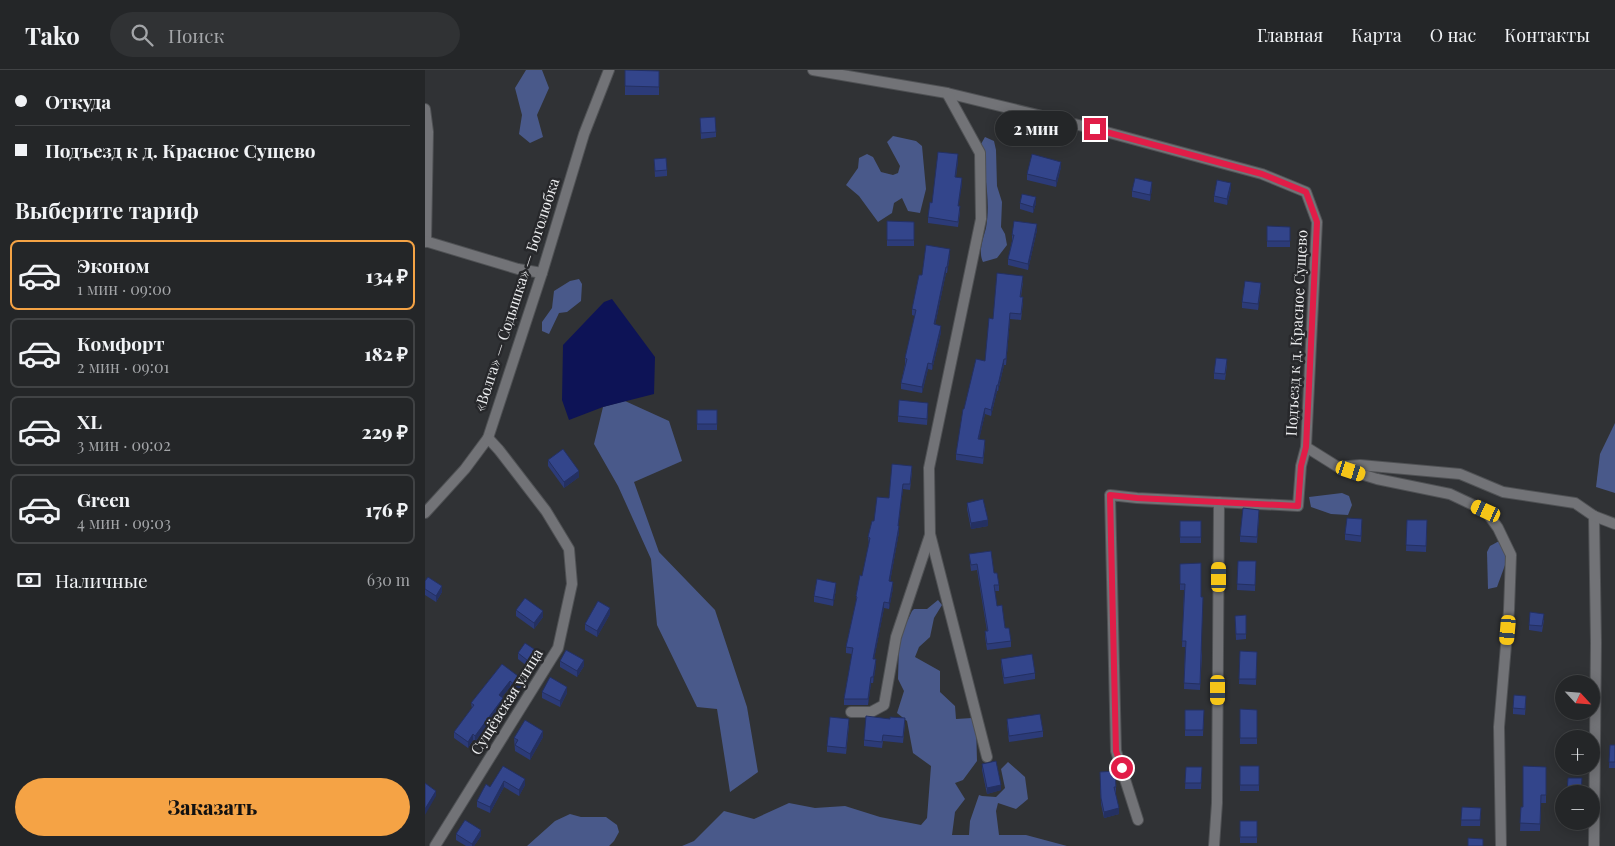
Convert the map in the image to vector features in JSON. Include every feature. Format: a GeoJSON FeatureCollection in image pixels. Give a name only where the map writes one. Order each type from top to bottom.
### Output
{"type":"FeatureCollection","features":[{"type":"Feature","properties":{"kind":"street","name":"«Волга» — Содышка» — Боголюбка"},"geometry":{"type":"LineString","coordinates":[[425,512],[465,469],[488,438],[542,273],[584,134],[609,70]]}},
{"type":"Feature","properties":{"kind":"street","name":"Подъезд к д. Красное Сущево"},"geometry":{"type":"LineString","coordinates":[[813,70],[947,93],[1095,129],[1253,172],[1306,192],[1317,222],[1306,447],[1301,466],[1298,506],[1219,502]]}},
{"type":"Feature","properties":{"kind":"street"},"geometry":{"type":"LineString","coordinates":[[947,93],[980,153],[981,219],[929,468],[930,534],[987,757]]}},
{"type":"Feature","properties":{"kind":"street"},"geometry":{"type":"LineString","coordinates":[[425,109],[428,132],[425,241],[453,251],[519,269],[542,273]]}},
{"type":"Feature","properties":{"kind":"street","name":"Сущёвская улица"},"geometry":{"type":"LineString","coordinates":[[435,846],[558,648],[571,584],[569,549],[546,511],[488,438]]}},
{"type":"Feature","properties":{"kind":"street"},"geometry":{"type":"LineString","coordinates":[[1306,447],[1338,467],[1377,479],[1450,494],[1486,511],[1498,528],[1511,555],[1509,610],[1499,727],[1501,846]]}},
{"type":"Feature","properties":{"kind":"street"},"geometry":{"type":"LineString","coordinates":[[1338,467],[1360,465],[1460,474],[1503,492],[1575,503],[1594,516],[1615,524]]}},
{"type":"Feature","properties":{"kind":"street"},"geometry":{"type":"LineString","coordinates":[[1138,820],[1116,751],[1110,495],[1219,502],[1217,803],[1214,846]]}},
{"type":"Feature","properties":{"kind":"street"},"geometry":{"type":"LineString","coordinates":[[1594,516],[1596,633],[1594,846]]}},
{"type":"Feature","properties":{"kind":"street"},"geometry":{"type":"LineString","coordinates":[[851,712],[871,712],[883,705],[896,637],[930,534]]}},
{"type":"Feature","properties":{"kind":"shaded area"},"geometry":{"type":"Polygon","coordinates":[[[526,70],[542,70],[549,88],[537,115],[543,137],[530,143],[519,134],[522,115],[515,88],[526,70]]]}},
{"type":"Feature","properties":{"kind":"shaded area"},"geometry":{"type":"Polygon","coordinates":[[[893,136],[916,141],[922,146],[926,189],[920,213],[908,211],[902,198],[894,203],[892,213],[878,222],[859,196],[846,185],[858,168],[859,158],[867,154],[873,157],[881,172],[893,175],[898,173],[900,166],[887,142],[893,136]]]}},
{"type":"Feature","properties":{"kind":"shaded area"},"geometry":{"type":"Polygon","coordinates":[[[985,137],[994,141],[996,150],[997,186],[1002,202],[1001,227],[1005,234],[1007,245],[997,258],[983,262],[981,250],[988,207],[981,144],[985,137]]]}},
{"type":"Feature","properties":{"kind":"shaded area"},"geometry":{"type":"Polygon","coordinates":[[[579,279],[582,284],[581,301],[567,312],[559,313],[549,334],[542,331],[542,322],[552,308],[554,291],[570,281],[579,279]]]}},
{"type":"Feature","properties":{"kind":"shaded area"},"geometry":{"type":"Polygon","coordinates":[[[612,299],[655,357],[654,394],[603,407],[569,420],[562,400],[563,345],[604,302],[612,299]]]}},
{"type":"Feature","properties":{"kind":"shaded area"},"geometry":{"type":"Polygon","coordinates":[[[625,401],[669,421],[682,461],[634,482],[659,552],[715,610],[747,707],[758,772],[730,792],[717,709],[697,707],[657,625],[651,559],[618,486],[594,444],[603,407],[625,401]]]}},
{"type":"Feature","properties":{"kind":"shaded area"},"geometry":{"type":"Polygon","coordinates":[[[1615,423],[1615,493],[1596,487],[1600,454],[1615,423]]]}},
{"type":"Feature","properties":{"kind":"shaded area"},"geometry":{"type":"Polygon","coordinates":[[[1342,493],[1349,496],[1352,505],[1348,515],[1331,514],[1311,507],[1309,497],[1342,493]]]}},
{"type":"Feature","properties":{"kind":"shaded area"},"geometry":{"type":"Polygon","coordinates":[[[1501,540],[1508,557],[1497,587],[1488,589],[1487,552],[1490,546],[1501,540]]]}},
{"type":"Feature","properties":{"kind":"shaded area"},"geometry":{"type":"Polygon","coordinates":[[[938,600],[942,605],[934,618],[930,637],[919,647],[915,657],[940,671],[940,692],[955,706],[956,719],[972,718],[976,724],[977,761],[963,780],[955,783],[965,799],[955,812],[952,835],[969,835],[970,821],[979,795],[996,797],[1005,788],[1001,769],[1008,762],[1025,777],[1028,799],[1016,809],[998,803],[996,811],[999,835],[1026,835],[1067,846],[682,846],[694,841],[724,811],[754,819],[789,803],[815,808],[845,806],[880,817],[921,825],[927,818],[931,766],[913,753],[907,721],[897,713],[904,691],[898,679],[899,643],[912,611],[914,609],[927,609],[938,600]]]}},
{"type":"Feature","properties":{"kind":"shaded area"},"geometry":{"type":"Polygon","coordinates":[[[570,814],[581,817],[606,817],[617,825],[619,832],[609,846],[527,846],[555,821],[570,814]]]}},
{"type":"Feature","properties":{"kind":"building"},"geometry":{"type":"Polygon","coordinates":[[[625,70],[659,71],[659,87],[625,86],[625,70]]]}},
{"type":"Feature","properties":{"kind":"building"},"geometry":{"type":"Polygon","coordinates":[[[715,117],[716,132],[701,133],[700,118],[715,117]]]}},
{"type":"Feature","properties":{"kind":"building"},"geometry":{"type":"Polygon","coordinates":[[[938,152],[958,154],[955,177],[962,178],[958,222],[928,217],[930,202],[932,203],[938,152]]]}},
{"type":"Feature","properties":{"kind":"building"},"geometry":{"type":"Polygon","coordinates":[[[1032,154],[1061,162],[1056,181],[1027,174],[1032,154]]]}},
{"type":"Feature","properties":{"kind":"building"},"geometry":{"type":"Polygon","coordinates":[[[666,158],[667,170],[655,171],[654,159],[666,158]]]}},
{"type":"Feature","properties":{"kind":"building"},"geometry":{"type":"Polygon","coordinates":[[[1135,178],[1152,182],[1150,195],[1132,191],[1135,178]]]}},
{"type":"Feature","properties":{"kind":"building"},"geometry":{"type":"Polygon","coordinates":[[[1217,180],[1231,183],[1227,199],[1214,196],[1217,180]]]}},
{"type":"Feature","properties":{"kind":"building"},"geometry":{"type":"Polygon","coordinates":[[[1022,194],[1036,197],[1033,207],[1020,203],[1022,194]]]}},
{"type":"Feature","properties":{"kind":"building"},"geometry":{"type":"Polygon","coordinates":[[[887,221],[914,222],[914,240],[887,240],[887,221]]]}},
{"type":"Feature","properties":{"kind":"building"},"geometry":{"type":"Polygon","coordinates":[[[1014,221],[1037,224],[1028,264],[1008,259],[1014,235],[1012,235],[1014,221]]]}},
{"type":"Feature","properties":{"kind":"building"},"geometry":{"type":"Polygon","coordinates":[[[1267,226],[1290,227],[1290,241],[1267,241],[1267,226]]]}},
{"type":"Feature","properties":{"kind":"building"},"geometry":{"type":"Polygon","coordinates":[[[926,245],[950,249],[934,324],[941,326],[932,364],[928,363],[922,387],[901,383],[916,310],[912,309],[919,275],[922,275],[926,245]]]}},
{"type":"Feature","properties":{"kind":"building"},"geometry":{"type":"Polygon","coordinates":[[[997,273],[1023,276],[1020,297],[1023,297],[1021,314],[1010,313],[1006,359],[1004,359],[991,410],[985,408],[978,439],[985,440],[983,458],[956,454],[963,409],[976,359],[985,361],[989,318],[993,319],[997,273]]]}},
{"type":"Feature","properties":{"kind":"building"},"geometry":{"type":"Polygon","coordinates":[[[1245,281],[1261,283],[1258,304],[1242,302],[1245,281]]]}},
{"type":"Feature","properties":{"kind":"building"},"geometry":{"type":"Polygon","coordinates":[[[1216,358],[1227,359],[1225,374],[1214,373],[1216,358]]]}},
{"type":"Feature","properties":{"kind":"building"},"geometry":{"type":"Polygon","coordinates":[[[899,400],[928,403],[927,419],[898,416],[899,400]]]}},
{"type":"Feature","properties":{"kind":"building"},"geometry":{"type":"Polygon","coordinates":[[[697,410],[717,410],[717,424],[697,424],[697,410]]]}},
{"type":"Feature","properties":{"kind":"building"},"geometry":{"type":"Polygon","coordinates":[[[563,449],[579,471],[564,482],[548,460],[563,449]]]}},
{"type":"Feature","properties":{"kind":"building"},"geometry":{"type":"Polygon","coordinates":[[[892,464],[912,466],[910,484],[903,484],[899,526],[889,581],[893,582],[889,603],[884,602],[873,659],[876,659],[868,699],[844,699],[853,648],[846,647],[860,575],[862,576],[870,538],[868,537],[872,521],[874,521],[877,497],[889,498],[892,464]]]}},
{"type":"Feature","properties":{"kind":"building"},"geometry":{"type":"Polygon","coordinates":[[[983,499],[988,520],[971,523],[967,503],[983,499]]]}},
{"type":"Feature","properties":{"kind":"building"},"geometry":{"type":"Polygon","coordinates":[[[1243,508],[1259,510],[1257,537],[1240,536],[1243,508]]]}},
{"type":"Feature","properties":{"kind":"building"},"geometry":{"type":"Polygon","coordinates":[[[1347,518],[1362,519],[1361,536],[1345,534],[1347,518]]]}},
{"type":"Feature","properties":{"kind":"building"},"geometry":{"type":"Polygon","coordinates":[[[1407,520],[1427,520],[1426,546],[1406,545],[1407,520]]]}},
{"type":"Feature","properties":{"kind":"building"},"geometry":{"type":"Polygon","coordinates":[[[1180,521],[1201,521],[1201,537],[1180,537],[1180,521]]]}},
{"type":"Feature","properties":{"kind":"building"},"geometry":{"type":"Polygon","coordinates":[[[991,551],[994,573],[997,573],[999,585],[994,585],[997,606],[1002,605],[1005,628],[1009,628],[1011,641],[987,644],[985,631],[988,631],[977,564],[971,565],[969,554],[991,551]]]}},
{"type":"Feature","properties":{"kind":"building"},"geometry":{"type":"Polygon","coordinates":[[[1238,561],[1256,561],[1255,585],[1237,584],[1238,561]]]}},
{"type":"Feature","properties":{"kind":"building"},"geometry":{"type":"Polygon","coordinates":[[[1201,563],[1201,597],[1203,597],[1200,684],[1184,683],[1186,641],[1182,641],[1185,584],[1180,584],[1180,564],[1201,563]]]}},
{"type":"Feature","properties":{"kind":"building"},"geometry":{"type":"Polygon","coordinates":[[[428,577],[442,586],[436,596],[425,589],[425,581],[428,577]]]}},
{"type":"Feature","properties":{"kind":"building"},"geometry":{"type":"Polygon","coordinates":[[[817,579],[836,583],[833,600],[814,596],[817,579]]]}},
{"type":"Feature","properties":{"kind":"building"},"geometry":{"type":"Polygon","coordinates":[[[525,598],[543,611],[534,623],[516,610],[525,598]]]}},
{"type":"Feature","properties":{"kind":"building"},"geometry":{"type":"Polygon","coordinates":[[[598,601],[610,608],[597,631],[585,624],[598,601]]]}},
{"type":"Feature","properties":{"kind":"building"},"geometry":{"type":"Polygon","coordinates":[[[1530,612],[1544,614],[1542,626],[1529,625],[1530,612]]]}},
{"type":"Feature","properties":{"kind":"building"},"geometry":{"type":"Polygon","coordinates":[[[1246,615],[1246,634],[1236,634],[1235,616],[1246,615]]]}},
{"type":"Feature","properties":{"kind":"building"},"geometry":{"type":"Polygon","coordinates":[[[525,643],[540,653],[532,664],[518,653],[525,643]]]}},
{"type":"Feature","properties":{"kind":"building"},"geometry":{"type":"Polygon","coordinates":[[[566,650],[584,660],[577,671],[560,661],[566,650]]]}},
{"type":"Feature","properties":{"kind":"building"},"geometry":{"type":"Polygon","coordinates":[[[1240,651],[1257,652],[1256,679],[1239,679],[1240,651]]]}},
{"type":"Feature","properties":{"kind":"building"},"geometry":{"type":"Polygon","coordinates":[[[1032,654],[1035,673],[1004,678],[1001,659],[1032,654]]]}},
{"type":"Feature","properties":{"kind":"building"},"geometry":{"type":"Polygon","coordinates":[[[502,664],[522,679],[516,686],[510,681],[499,695],[503,698],[475,736],[473,734],[468,742],[454,732],[474,705],[471,703],[502,664]]]}},
{"type":"Feature","properties":{"kind":"building"},"geometry":{"type":"Polygon","coordinates":[[[550,677],[567,687],[560,701],[542,692],[550,677]]]}},
{"type":"Feature","properties":{"kind":"building"},"geometry":{"type":"Polygon","coordinates":[[[1514,695],[1526,696],[1525,709],[1513,708],[1514,695]]]}},
{"type":"Feature","properties":{"kind":"building"},"geometry":{"type":"Polygon","coordinates":[[[1240,709],[1257,710],[1257,738],[1240,738],[1240,709]]]}},
{"type":"Feature","properties":{"kind":"building"},"geometry":{"type":"Polygon","coordinates":[[[1185,710],[1204,710],[1203,730],[1185,730],[1185,710]]]}},
{"type":"Feature","properties":{"kind":"building"},"geometry":{"type":"Polygon","coordinates":[[[1040,714],[1043,731],[1009,736],[1007,719],[1040,714]]]}},
{"type":"Feature","properties":{"kind":"building"},"geometry":{"type":"Polygon","coordinates":[[[866,716],[890,719],[890,717],[905,718],[903,737],[883,735],[882,742],[864,740],[866,716]]]}},
{"type":"Feature","properties":{"kind":"building"},"geometry":{"type":"Polygon","coordinates":[[[830,717],[849,719],[846,748],[827,746],[830,717]]]}},
{"type":"Feature","properties":{"kind":"building"},"geometry":{"type":"Polygon","coordinates":[[[525,720],[543,731],[530,754],[515,745],[518,740],[514,738],[525,720]]]}},
{"type":"Feature","properties":{"kind":"building"},"geometry":{"type":"Polygon","coordinates":[[[1610,745],[1615,745],[1615,762],[1609,762],[1610,745]]]}},
{"type":"Feature","properties":{"kind":"building"},"geometry":{"type":"Polygon","coordinates":[[[996,761],[1001,785],[987,788],[982,764],[996,761]]]}},
{"type":"Feature","properties":{"kind":"building"},"geometry":{"type":"Polygon","coordinates":[[[503,766],[525,779],[519,790],[504,781],[490,807],[477,801],[486,784],[490,787],[503,766]]]}},
{"type":"Feature","properties":{"kind":"building"},"geometry":{"type":"Polygon","coordinates":[[[1240,766],[1259,766],[1259,785],[1240,785],[1240,766]]]}},
{"type":"Feature","properties":{"kind":"building"},"geometry":{"type":"Polygon","coordinates":[[[1523,766],[1546,767],[1546,795],[1541,795],[1540,824],[1520,823],[1521,807],[1523,807],[1523,766]]]}},
{"type":"Feature","properties":{"kind":"building"},"geometry":{"type":"Polygon","coordinates":[[[1186,767],[1202,767],[1201,783],[1185,783],[1186,767]]]}},
{"type":"Feature","properties":{"kind":"building"},"geometry":{"type":"Polygon","coordinates":[[[1115,771],[1116,787],[1114,787],[1119,808],[1104,812],[1101,798],[1100,772],[1115,771]]]}},
{"type":"Feature","properties":{"kind":"building"},"geometry":{"type":"Polygon","coordinates":[[[1568,778],[1582,778],[1582,785],[1568,785],[1568,778]]]}},
{"type":"Feature","properties":{"kind":"building"},"geometry":{"type":"Polygon","coordinates":[[[425,783],[436,791],[425,809],[425,783]]]}},
{"type":"Feature","properties":{"kind":"building"},"geometry":{"type":"Polygon","coordinates":[[[1462,807],[1481,808],[1480,820],[1461,820],[1462,807]]]}},
{"type":"Feature","properties":{"kind":"building"},"geometry":{"type":"Polygon","coordinates":[[[465,820],[481,830],[472,844],[456,834],[465,820]]]}},
{"type":"Feature","properties":{"kind":"building"},"geometry":{"type":"Polygon","coordinates":[[[1240,821],[1257,821],[1257,837],[1240,837],[1240,821]]]}},
{"type":"Feature","properties":{"kind":"building"},"geometry":{"type":"Polygon","coordinates":[[[1468,838],[1483,839],[1483,846],[1468,846],[1468,838]]]}},
{"type":"Feature","properties":{"kind":"route"},"geometry":{"type":"LineString","coordinates":[[1095,129],[1262,174],[1306,192],[1317,222],[1306,447],[1301,466],[1298,506],[1110,495],[1116,751],[1122,768]]}}]}
